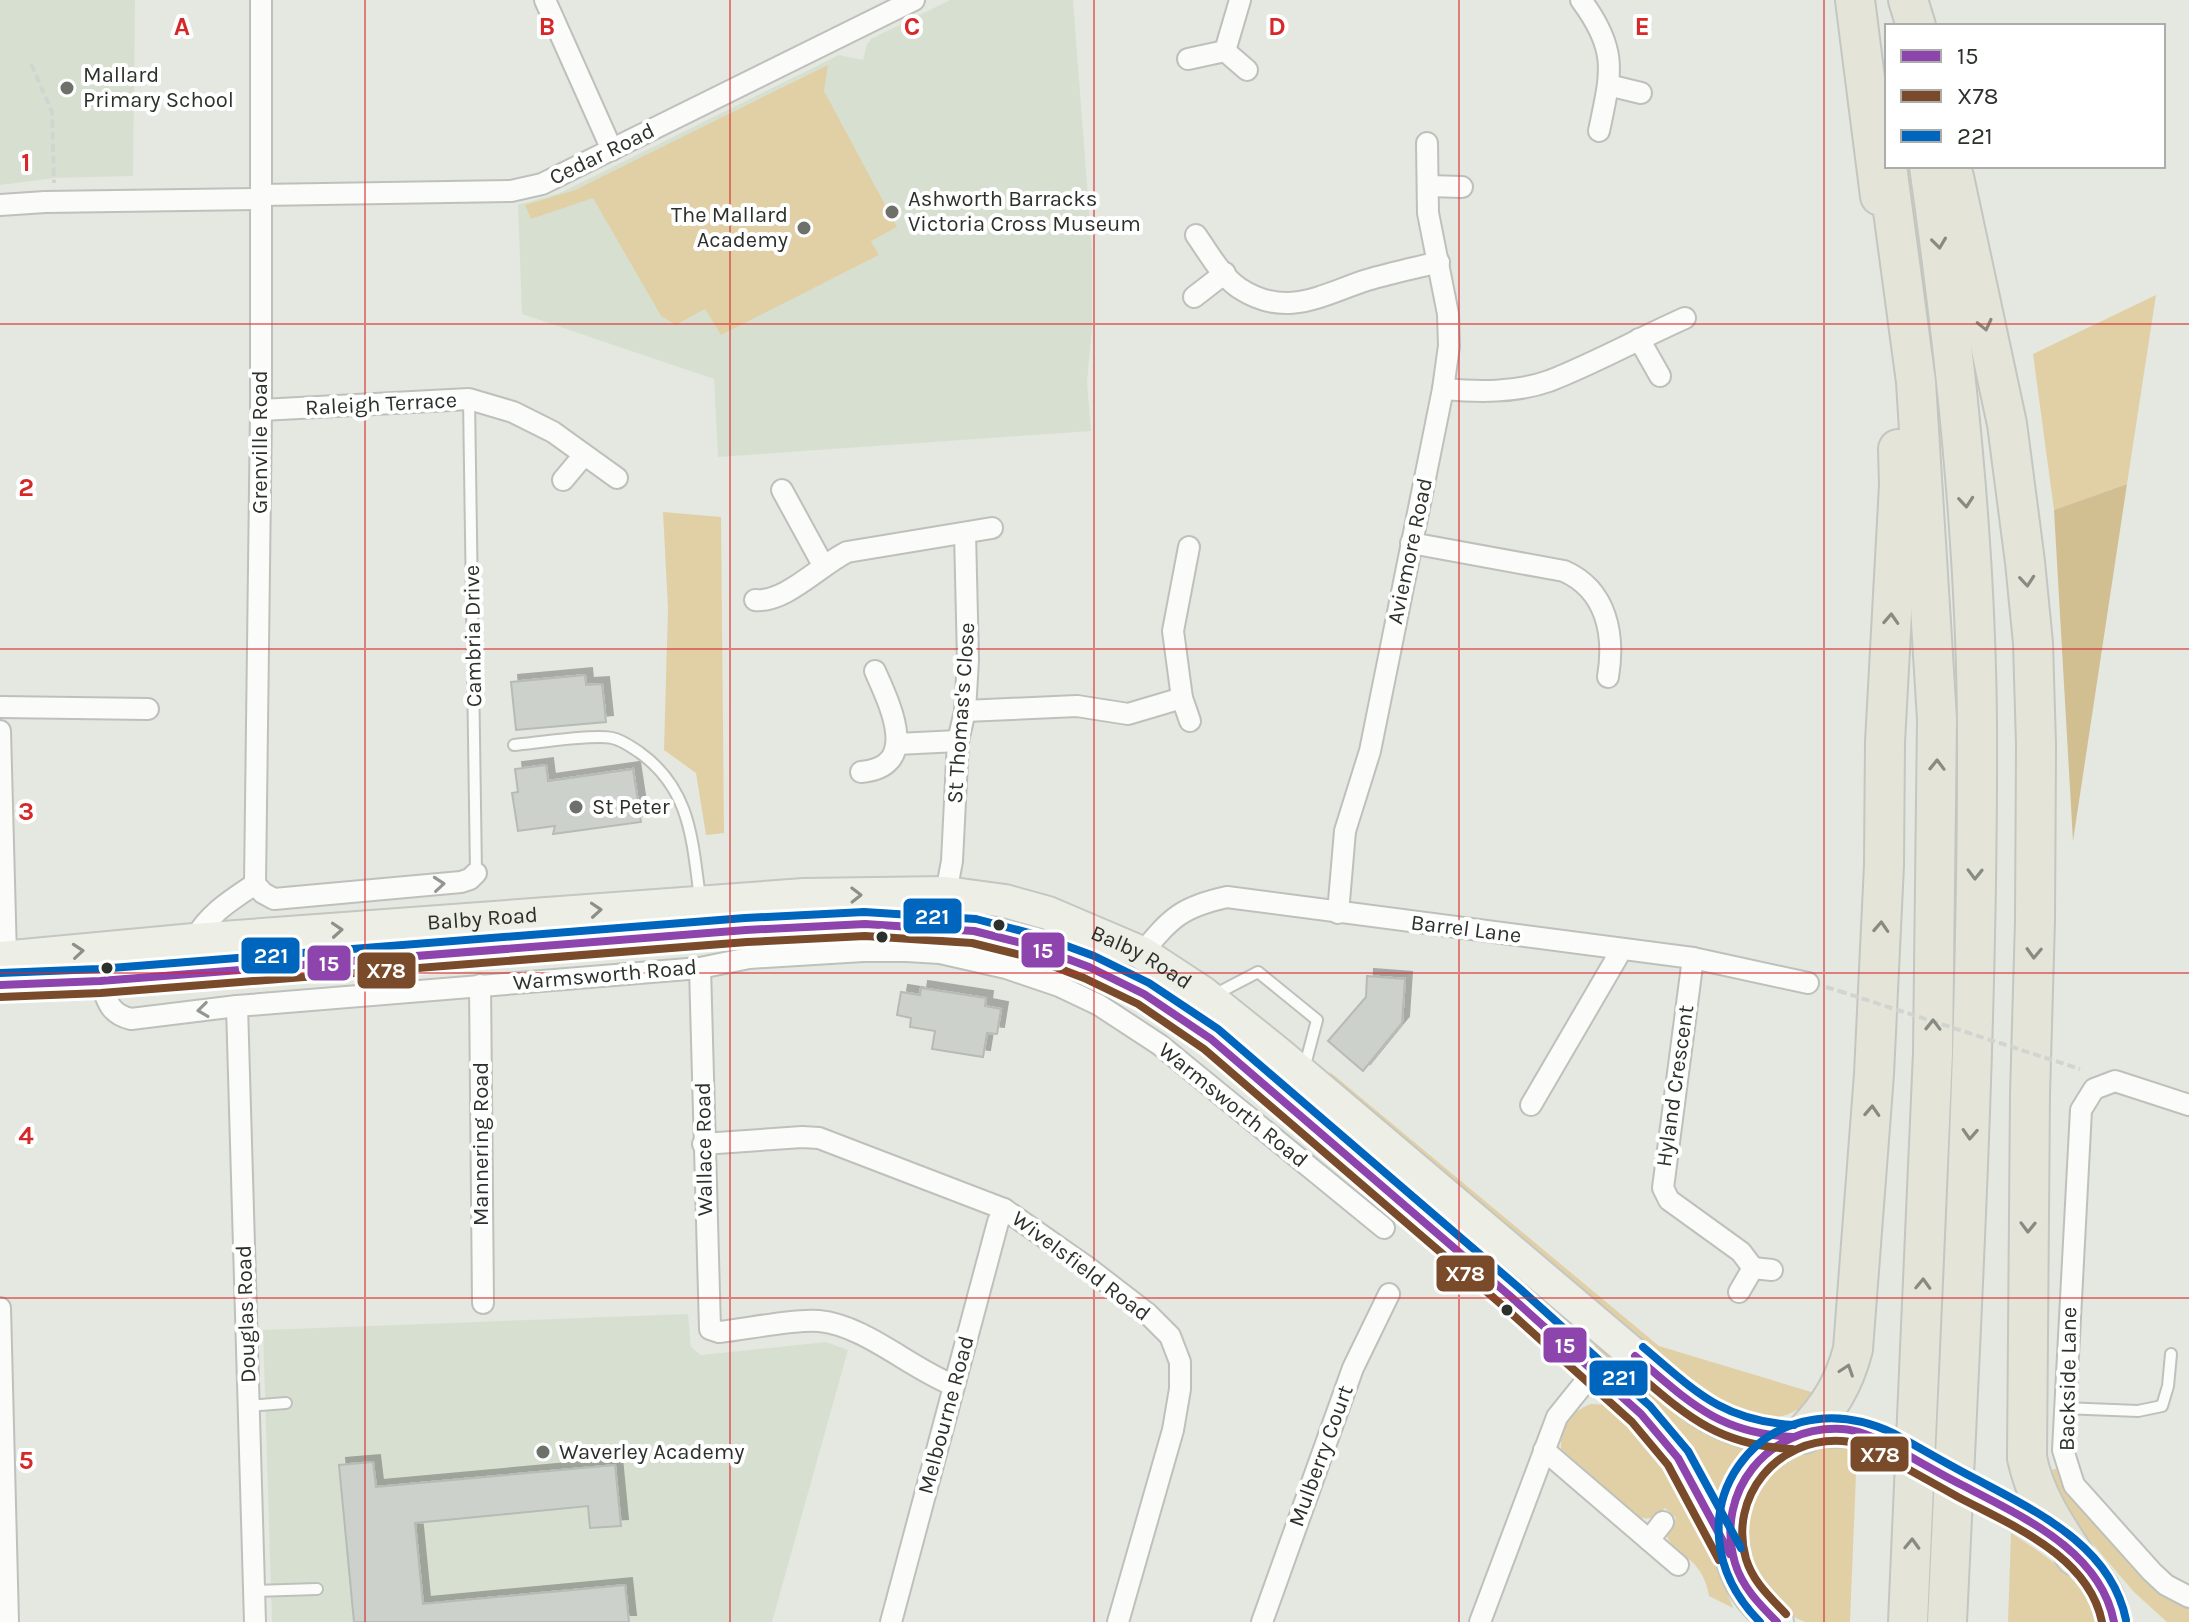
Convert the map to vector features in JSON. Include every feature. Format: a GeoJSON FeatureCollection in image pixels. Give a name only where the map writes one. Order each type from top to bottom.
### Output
{"type":"FeatureCollection","features":[{"type":"Feature","properties":{"kind":"highway"},"geometry":{"type":"LineString","coordinates":[[1856,0],[1885,153]]}},
{"type":"Feature","properties":{"kind":"highway"},"geometry":{"type":"LineString","coordinates":[[1798,1435],[1834,1399],[1853,1349],[1872,1105],[1884,865],[1885,742],[1899,485],[1897,380],[1887,256],[1856,0]]}},
{"type":"Feature","properties":{"kind":"highway"},"geometry":{"type":"LineString","coordinates":[[1900,0],[1905,24]]}},
{"type":"Feature","properties":{"kind":"highway"},"geometry":{"type":"LineString","coordinates":[[1908,0],[1915,24]]}},
{"type":"Feature","properties":{"kind":"highway"},"geometry":{"type":"LineString","coordinates":[[1888,168],[1916,382],[1937,719],[1933,1053],[1908,1622]]}},
{"type":"Feature","properties":{"kind":"highway"},"geometry":{"type":"LineString","coordinates":[[1929,168],[1954,372],[1968,525],[1977,726],[1973,1064],[1947,1622]]}},
{"type":"Feature","properties":{"kind":"highway"},"geometry":{"type":"LineString","coordinates":[[1952,168],[2007,424],[2033,643],[2035,921],[2026,1448],[2036,1492],[2075,1556]]}},
{"type":"Feature","properties":{"kind":"main road","name":"Balby Road"},"geometry":{"type":"LineString","coordinates":[[2,966],[194,940],[804,895],[946,893],[1005,901],[1048,913],[1142,953],[1209,998],[1698,1409],[1721,1424],[1750,1434],[1798,1435],[1839,1429],[1874,1437],[2035,1525],[2092,1573],[2110,1607],[2138,1622]]}},
{"type":"Feature","properties":{"kind":"main road","name":"Balby Road"},"geometry":{"type":"LineString","coordinates":[[2,966],[100,981],[770,928],[910,925],[974,931],[1089,967],[1144,994],[1211,1039],[1641,1414],[1678,1458],[1730,1554],[1747,1594],[1777,1622]]}},
{"type":"Feature","properties":{"kind":"main road"},"geometry":{"type":"LineString","coordinates":[[1730,1554],[1730,1513],[1746,1476],[1759,1460],[1798,1435]]}},
{"type":"Feature","properties":{"kind":"street","name":"Grenville Road"},"geometry":{"type":"LineString","coordinates":[[255,884],[261,410],[261,0]]}},
{"type":"Feature","properties":{"kind":"street"},"geometry":{"type":"LineString","coordinates":[[545,0],[612,150]]}},
{"type":"Feature","properties":{"kind":"street","name":"Cedar Road"},"geometry":{"type":"LineString","coordinates":[[0,205],[511,191],[542,184],[914,0]]}},
{"type":"Feature","properties":{"kind":"street"},"geometry":{"type":"LineString","coordinates":[[1225,51],[1240,0]]}},
{"type":"Feature","properties":{"kind":"street"},"geometry":{"type":"LineString","coordinates":[[1581,0],[1605,39],[1610,65],[1599,131]]}},
{"type":"Feature","properties":{"kind":"street"},"geometry":{"type":"LineString","coordinates":[[1188,59],[1225,51]]}},
{"type":"Feature","properties":{"kind":"street"},"geometry":{"type":"LineString","coordinates":[[1225,51],[1247,70]]}},
{"type":"Feature","properties":{"kind":"street"},"geometry":{"type":"LineString","coordinates":[[1608,85],[1641,93]]}},
{"type":"Feature","properties":{"kind":"street","name":"Aviemore Road"},"geometry":{"type":"LineString","coordinates":[[1338,913],[1345,831],[1370,751],[1449,346],[1448,314],[1428,213],[1427,143]]}},
{"type":"Feature","properties":{"kind":"street"},"geometry":{"type":"LineString","coordinates":[[1428,186],[1462,187]]}},
{"type":"Feature","properties":{"kind":"street"},"geometry":{"type":"LineString","coordinates":[[1196,235],[1237,287],[1270,301],[1307,303],[1379,277],[1439,262]]}},
{"type":"Feature","properties":{"kind":"street"},"geometry":{"type":"LineString","coordinates":[[1194,297],[1225,273]]}},
{"type":"Feature","properties":{"kind":"street"},"geometry":{"type":"LineString","coordinates":[[1443,389],[1479,393],[1547,382],[1685,318]]}},
{"type":"Feature","properties":{"kind":"street"},"geometry":{"type":"LineString","coordinates":[[1639,339],[1660,376]]}},
{"type":"Feature","properties":{"kind":"street","name":"Raleigh Terrace"},"geometry":{"type":"LineString","coordinates":[[261,410],[469,399],[513,412],[553,432],[617,478]]}},
{"type":"Feature","properties":{"kind":"street"},"geometry":{"type":"LineString","coordinates":[[563,480],[584,455]]}},
{"type":"Feature","properties":{"kind":"street"},"geometry":{"type":"LineString","coordinates":[[782,490],[823,565]]}},
{"type":"Feature","properties":{"kind":"street"},"geometry":{"type":"LineString","coordinates":[[755,600],[774,598],[788,592],[823,565],[847,552],[992,528]]}},
{"type":"Feature","properties":{"kind":"street","name":"St Thomas's Close"},"geometry":{"type":"LineString","coordinates":[[946,893],[952,861],[958,741],[965,711],[968,660],[965,533]]}},
{"type":"Feature","properties":{"kind":"street"},"geometry":{"type":"LineString","coordinates":[[1411,543],[1564,571],[1578,578],[1596,597],[1605,614],[1610,631],[1608,677]]}},
{"type":"Feature","properties":{"kind":"street"},"geometry":{"type":"LineString","coordinates":[[1189,547],[1173,631],[1182,698],[1190,721]]}},
{"type":"Feature","properties":{"kind":"street"},"geometry":{"type":"LineString","coordinates":[[861,772],[885,765],[892,758],[897,744],[890,705],[875,671]]}},
{"type":"Feature","properties":{"kind":"street"},"geometry":{"type":"LineString","coordinates":[[965,711],[1077,706],[1128,714],[1182,698]]}},
{"type":"Feature","properties":{"kind":"street"},"geometry":{"type":"LineString","coordinates":[[0,707],[148,709]]}},
{"type":"Feature","properties":{"kind":"street"},"geometry":{"type":"LineString","coordinates":[[0,731],[2,966]]}},
{"type":"Feature","properties":{"kind":"street"},"geometry":{"type":"LineString","coordinates":[[897,744],[958,741]]}},
{"type":"Feature","properties":{"kind":"street"},"geometry":{"type":"LineString","coordinates":[[194,940],[215,912],[255,884],[274,899],[461,882],[476,873]]}},
{"type":"Feature","properties":{"kind":"street","name":"Barrel Lane"},"geometry":{"type":"LineString","coordinates":[[1142,953],[1177,914],[1201,903],[1227,897],[1693,958],[1808,983]]}},
{"type":"Feature","properties":{"kind":"street"},"geometry":{"type":"LineString","coordinates":[[1531,1105],[1622,949]]}},
{"type":"Feature","properties":{"kind":"street","name":"Warmsworth Road"},"geometry":{"type":"LineString","coordinates":[[100,981],[111,1010],[131,1019],[237,1006],[700,968],[749,958],[907,951],[940,953],[1006,968],[1059,986],[1099,1005],[1160,1045],[1384,1228]]}},
{"type":"Feature","properties":{"kind":"street","name":"Hyland Crescent"},"geometry":{"type":"LineString","coordinates":[[1693,958],[1663,1188],[1669,1200],[1763,1269],[1739,1292]]}},
{"type":"Feature","properties":{"kind":"street","name":"Wallace Road"},"geometry":{"type":"LineString","coordinates":[[700,968],[710,1329],[719,1332],[817,1321],[838,1325],[953,1385]]}},
{"type":"Feature","properties":{"kind":"street","name":"Mannering Road"},"geometry":{"type":"LineString","coordinates":[[480,985],[483,1303]]}},
{"type":"Feature","properties":{"kind":"street","name":"Douglas Road"},"geometry":{"type":"LineString","coordinates":[[237,1006],[255,1622]]}},
{"type":"Feature","properties":{"kind":"street","name":"Backside Lane"},"geometry":{"type":"LineString","coordinates":[[2189,1105],[2115,1081],[2094,1089],[2081,1110],[2063,1408],[2063,1450],[2074,1485],[2152,1572],[2166,1585],[2189,1597]]}},
{"type":"Feature","properties":{"kind":"street","name":"Wivelsfield Road"},"geometry":{"type":"LineString","coordinates":[[703,1144],[819,1138],[1004,1209],[1087,1267],[1148,1314],[1170,1336],[1180,1362],[1180,1389],[1173,1430],[1118,1622]]}},
{"type":"Feature","properties":{"kind":"street","name":"Melbourne Road"},"geometry":{"type":"LineString","coordinates":[[891,1622],[953,1385],[1004,1209]]}},
{"type":"Feature","properties":{"kind":"street","name":"Mulberry Court"},"geometry":{"type":"LineString","coordinates":[[1262,1622],[1353,1368],[1389,1294]]}},
{"type":"Feature","properties":{"kind":"street"},"geometry":{"type":"LineString","coordinates":[[0,1308],[2,1491],[8,1622]]}},
{"type":"Feature","properties":{"kind":"street"},"geometry":{"type":"LineString","coordinates":[[1480,1622],[1557,1417],[1594,1371]]}},
{"type":"Feature","properties":{"kind":"street"},"geometry":{"type":"LineString","coordinates":[[1544,1450],[1678,1565]]}},
{"type":"Feature","properties":{"kind":"street"},"geometry":{"type":"LineString","coordinates":[[1649,1540],[1663,1522]]}},
{"type":"Feature","properties":{"kind":"lane","name":"Cambria Drive"},"geometry":{"type":"LineString","coordinates":[[469,399],[476,873]]}},
{"type":"Feature","properties":{"kind":"lane"},"geometry":{"type":"LineString","coordinates":[[514,745],[610,737],[626,743],[652,761],[674,785],[685,813],[701,903]]}},
{"type":"Feature","properties":{"kind":"lane"},"geometry":{"type":"LineString","coordinates":[[1209,998],[1258,972],[1317,1020],[1303,1074]]}},
{"type":"Feature","properties":{"kind":"lane"},"geometry":{"type":"LineString","coordinates":[[2063,1408],[2138,1411],[2162,1406],[2168,1386],[2171,1354]]}},
{"type":"Feature","properties":{"kind":"lane"},"geometry":{"type":"LineString","coordinates":[[249,1406],[286,1403]]}},
{"type":"Feature","properties":{"kind":"lane"},"geometry":{"type":"LineString","coordinates":[[254,1591],[317,1589]]}},
{"type":"Feature","properties":{"kind":"path"},"geometry":{"type":"LineString","coordinates":[[31,64],[52,112],[53,202]]}},
{"type":"Feature","properties":{"kind":"path"},"geometry":{"type":"LineString","coordinates":[[1839,991],[2080,1069]]}},
{"type":"Feature","properties":{"kind":"shaded area","name":"Mallard Primary School"},"geometry":{"type":"Polygon","coordinates":[[[0,0],[135,0],[133,176],[55,178],[0,185],[0,0]]]}},
{"type":"Feature","properties":{"kind":"shaded area","name":"The Mallard Academy"},"geometry":{"type":"Polygon","coordinates":[[[950,0],[1073,0],[1092,251],[1092,328],[1087,382],[1091,431],[718,457],[714,379],[522,314],[518,205],[560,193],[839,55],[863,60],[871,39],[950,0]]]}},
{"type":"Feature","properties":{"kind":"shaded area"},"geometry":{"type":"Polygon","coordinates":[[[828,65],[824,91],[897,227],[871,241],[879,255],[721,335],[705,309],[676,325],[661,316],[593,198],[531,219],[525,205],[575,190],[828,65]]]}},
{"type":"Feature","properties":{"kind":"shaded area"},"geometry":{"type":"Polygon","coordinates":[[[2156,295],[2127,484],[2054,510],[2033,354],[2156,295]]]}},
{"type":"Feature","properties":{"kind":"shaded area"},"geometry":{"type":"Polygon","coordinates":[[[2127,484],[2073,841],[2054,510],[2127,484]]]}},
{"type":"Feature","properties":{"kind":"shaded area"},"geometry":{"type":"Polygon","coordinates":[[[663,512],[721,517],[724,833],[706,835],[696,773],[664,750],[668,608],[663,512]]]}},
{"type":"Feature","properties":{"kind":"shaded area"},"geometry":{"type":"Polygon","coordinates":[[[1330,1072],[1659,1346],[1818,1394],[1797,1410],[1776,1418],[1727,1414],[1336,1088],[1330,1072]]]}},
{"type":"Feature","properties":{"kind":"shaded area","name":"Waverley Academy"},"geometry":{"type":"Polygon","coordinates":[[[688,1314],[691,1347],[701,1355],[826,1342],[848,1350],[772,1622],[272,1622],[263,1330],[688,1314]]]}},
{"type":"Feature","properties":{"kind":"shaded area"},"geometry":{"type":"Polygon","coordinates":[[[1597,1342],[1705,1432],[1754,1451],[1722,1505],[1699,1467],[1591,1352],[1597,1342]]]}},
{"type":"Feature","properties":{"kind":"shaded area"},"geometry":{"type":"Polygon","coordinates":[[[1591,1404],[1613,1405],[1656,1451],[1710,1546],[1733,1608],[1709,1596],[1699,1570],[1668,1539],[1666,1534],[1676,1518],[1665,1508],[1653,1517],[1638,1517],[1561,1449],[1562,1433],[1568,1421],[1577,1411],[1591,1404]]]}},
{"type":"Feature","properties":{"kind":"shaded area"},"geometry":{"type":"Polygon","coordinates":[[[1834,1444],[1857,1449],[1850,1622],[1806,1622],[1780,1606],[1760,1579],[1749,1547],[1750,1513],[1765,1482],[1779,1468],[1834,1444]]]}},
{"type":"Feature","properties":{"kind":"shaded area"},"geometry":{"type":"Polygon","coordinates":[[[2058,1468],[2189,1605],[2189,1622],[2167,1622],[2134,1592],[2073,1521],[2043,1473],[2058,1468]]]}},
{"type":"Feature","properties":{"kind":"shaded area"},"geometry":{"type":"Polygon","coordinates":[[[2011,1533],[2051,1560],[2075,1582],[2100,1622],[2008,1622],[2011,1533]]]}},
{"type":"Feature","properties":{"kind":"building"},"geometry":{"type":"Polygon","coordinates":[[[585,675],[586,685],[602,684],[606,722],[516,730],[511,682],[585,675]]]}},
{"type":"Feature","properties":{"kind":"building","name":"St Peter"},"geometry":{"type":"Polygon","coordinates":[[[546,765],[548,781],[633,769],[641,822],[553,834],[555,826],[518,831],[512,793],[518,792],[515,769],[546,765]]]}},
{"type":"Feature","properties":{"kind":"building"},"geometry":{"type":"Polygon","coordinates":[[[1367,976],[1405,979],[1402,1023],[1363,1071],[1328,1041],[1366,997],[1367,976]]]}},
{"type":"Feature","properties":{"kind":"building"},"geometry":{"type":"Polygon","coordinates":[[[921,988],[986,998],[985,1006],[1001,1009],[997,1034],[987,1033],[983,1057],[932,1049],[935,1031],[910,1027],[911,1018],[897,1015],[901,992],[920,995],[921,988]]]}},
{"type":"Feature","properties":{"kind":"building"},"geometry":{"type":"Polygon","coordinates":[[[373,1462],[376,1487],[615,1465],[621,1526],[590,1528],[588,1506],[415,1523],[423,1604],[625,1585],[629,1622],[354,1622],[339,1465],[373,1462]]]}},
{"type":"Feature","properties":{"kind":"transit line","name":"221"},"geometry":{"type":"LineString","coordinates":[[0,973],[99,969],[745,918],[864,912],[976,919],[1037,935],[1094,956],[1149,983],[1218,1029],[1518,1287],[1650,1406],[1688,1451],[1741,1548]]}},
{"type":"Feature","properties":{"kind":"transit line","name":"15"},"geometry":{"type":"LineString","coordinates":[[0,985],[100,981],[746,930],[865,924],[974,931],[1033,946],[1089,967],[1144,994],[1211,1039],[1510,1296],[1641,1414],[1678,1458],[1730,1554]]}},
{"type":"Feature","properties":{"kind":"transit line","name":"X78"},"geometry":{"type":"LineString","coordinates":[[0,997],[101,993],[747,942],[865,936],[972,943],[1029,957],[1084,978],[1138,1004],[1204,1049],[1502,1305],[1632,1422],[1668,1465],[1719,1560]]}},
{"type":"Feature","properties":{"kind":"transit line","name":"221"},"geometry":{"type":"LineString","coordinates":[[1643,1347],[1695,1390],[1728,1410],[1747,1417],[1794,1425]]}},
{"type":"Feature","properties":{"kind":"transit line","name":"15"},"geometry":{"type":"LineString","coordinates":[[1635,1356],[1689,1401],[1724,1422],[1744,1429],[1793,1437]]}},
{"type":"Feature","properties":{"kind":"transit line","name":"X78"},"geometry":{"type":"LineString","coordinates":[[1627,1365],[1702,1424],[1741,1441],[1792,1449]]}},
{"type":"Feature","properties":{"kind":"transit line","name":"221"},"geometry":{"type":"LineString","coordinates":[[1760,1622],[1731,1582],[1719,1540],[1722,1501],[1739,1466],[1766,1438],[1802,1422],[1845,1419],[1893,1433],[2067,1533],[2104,1571],[2118,1594],[2126,1620]]}},
{"type":"Feature","properties":{"kind":"transit line","name":"15"},"geometry":{"type":"LineString","coordinates":[[1777,1622],[1747,1588],[1735,1563],[1731,1537],[1732,1512],[1740,1488],[1753,1468],[1770,1451],[1791,1438],[1815,1431],[1842,1429],[1860,1432],[1888,1444],[2010,1510],[2056,1539],[2093,1575],[2106,1597],[2114,1622]]}},
{"type":"Feature","properties":{"kind":"transit line","name":"X78"},"geometry":{"type":"LineString","coordinates":[[1786,1614],[1763,1589],[1749,1567],[1742,1536],[1744,1514],[1751,1493],[1778,1460],[1818,1442],[1842,1441],[1858,1444],[1882,1455],[2045,1545],[2081,1579],[2094,1599],[2102,1622]]}},
{"type":"Feature","properties":{"kind":"place","name":"Mallard Primary School"},"geometry":{"type":"Point","coordinates":[67,88]}},
{"type":"Feature","properties":{"kind":"place","name":"Ashworth Barracks Victoria Cross Museum"},"geometry":{"type":"Point","coordinates":[892,212]}},
{"type":"Feature","properties":{"kind":"place","name":"The Mallard Academy"},"geometry":{"type":"Point","coordinates":[804,228]}},
{"type":"Feature","properties":{"kind":"place","name":"St Peter"},"geometry":{"type":"Point","coordinates":[576,807]}},
{"type":"Feature","properties":{"kind":"place","name":"Waverley Academy"},"geometry":{"type":"Point","coordinates":[543,1452]}}]}
